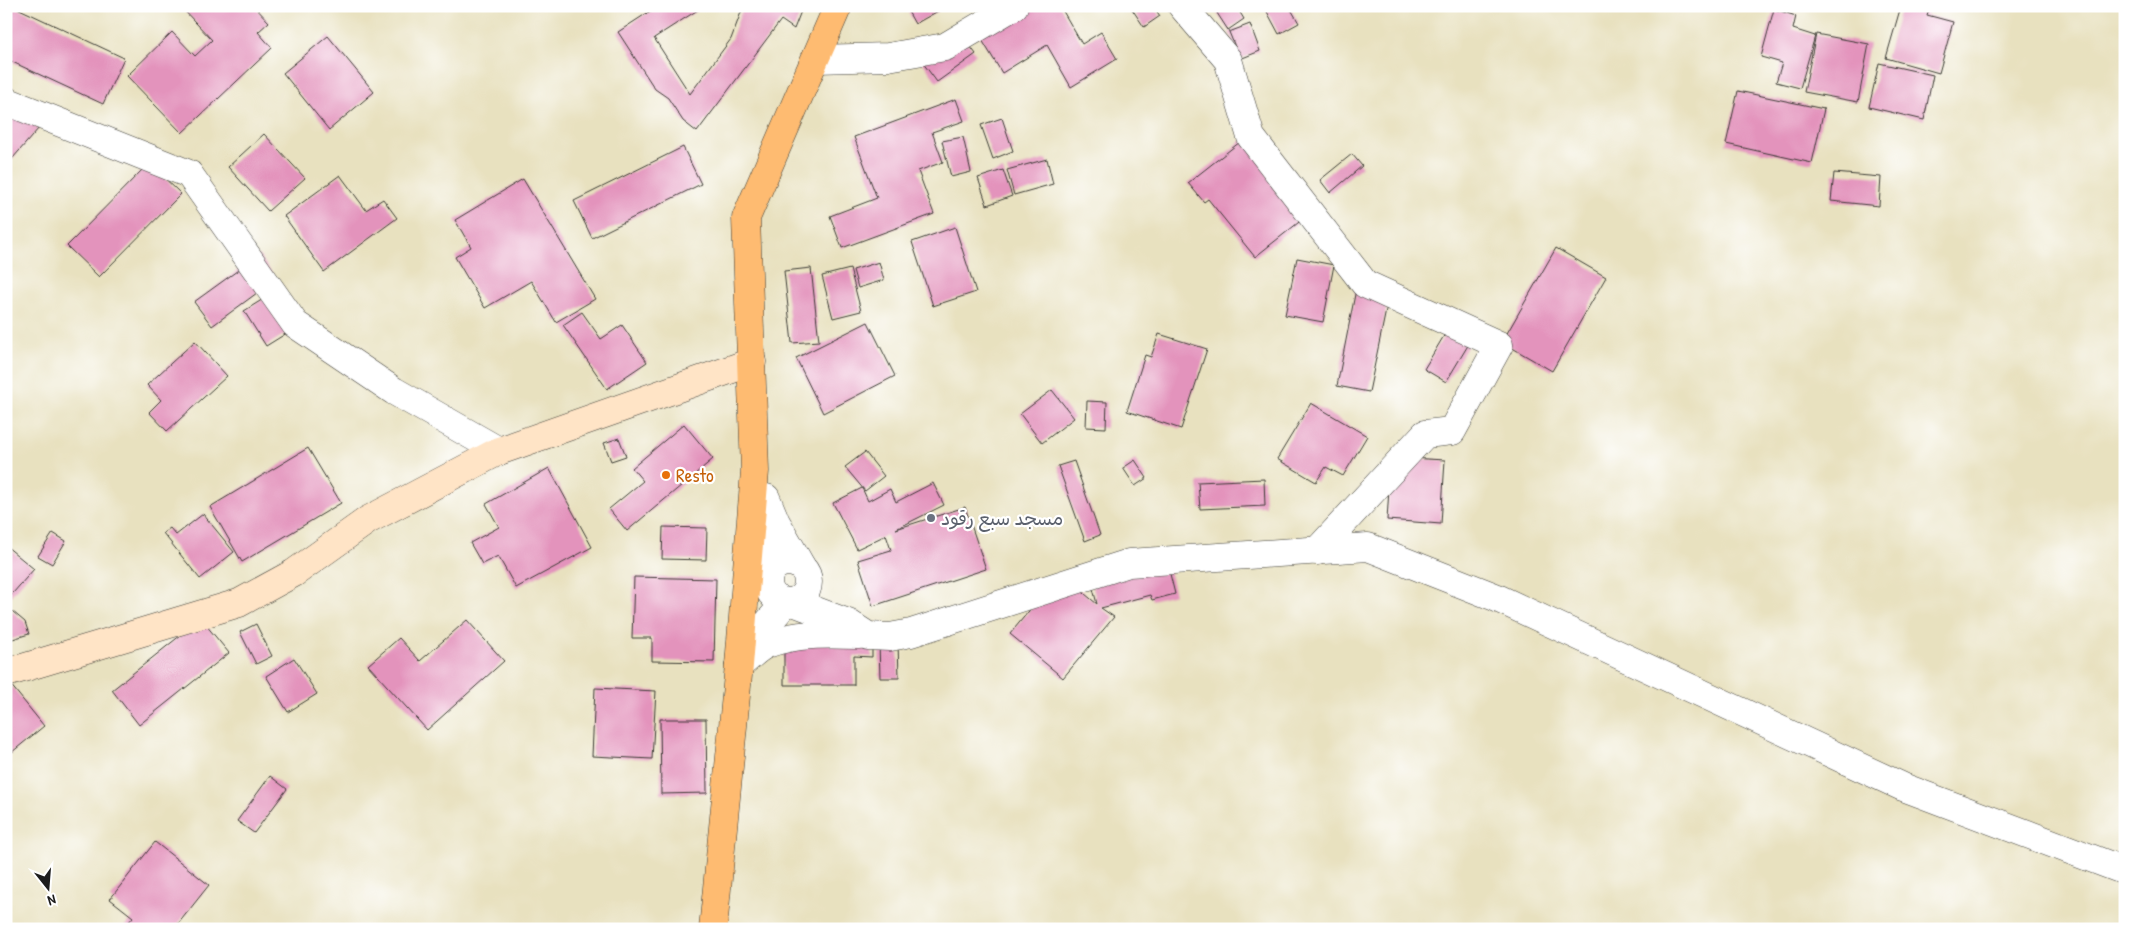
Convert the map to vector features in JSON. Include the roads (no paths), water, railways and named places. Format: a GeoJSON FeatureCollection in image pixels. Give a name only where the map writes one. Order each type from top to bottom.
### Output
{"type":"FeatureCollection","features":[{"type":"Feature","properties":{"kind":"main road"},"geometry":{"type":"LineString","coordinates":[[713,929],[739,665],[755,471],[746,218],[817,59],[838,6]]}},
{"type":"Feature","properties":{"kind":"main road"},"geometry":{"type":"LineString","coordinates":[[6,673],[239,603],[294,573],[368,520],[499,451],[752,362]]}},
{"type":"Feature","properties":{"kind":"street"},"geometry":{"type":"LineString","coordinates":[[817,59],[888,57],[945,47],[1014,6]]}},
{"type":"Feature","properties":{"kind":"street"},"geometry":{"type":"LineString","coordinates":[[1182,6],[1228,60],[1251,137],[1365,284],[1499,345],[1452,431],[1425,434],[1317,551]]}},
{"type":"Feature","properties":{"kind":"street"},"geometry":{"type":"LineString","coordinates":[[6,100],[189,174],[295,324],[394,391],[499,451]]}},
{"type":"Feature","properties":{"kind":"street"},"geometry":{"type":"LineString","coordinates":[[755,471],[776,522],[797,588],[858,630],[890,638],[911,633],[1128,563],[1368,547],[1495,597],[1903,787],[2125,871]]}},
{"type":"Feature","properties":{"kind":"street"},"geometry":{"type":"LineString","coordinates":[[739,665],[761,631],[797,588],[795,563],[782,562],[771,571],[768,577],[755,471]]}},
{"type":"Feature","properties":{"kind":"street"},"geometry":{"type":"LineString","coordinates":[[739,665],[765,645],[796,636],[858,630]]}},
{"type":"Feature","properties":{"kind":"place","name":"Resto"},"geometry":{"type":"Point","coordinates":[666,475]}},
{"type":"Feature","properties":{"kind":"place","name":"مسجد سبع رقود"},"geometry":{"type":"Point","coordinates":[931,518]}}]}
